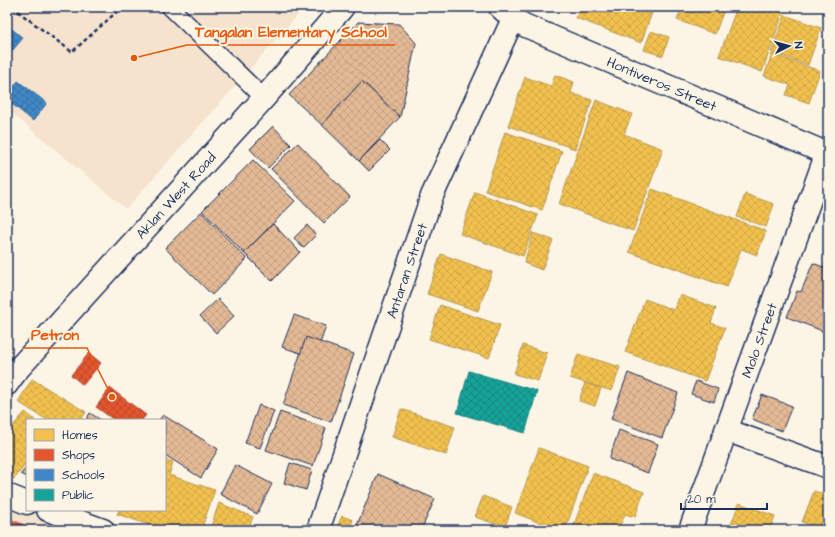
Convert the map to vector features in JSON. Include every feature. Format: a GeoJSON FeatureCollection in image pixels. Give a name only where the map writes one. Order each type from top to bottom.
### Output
{"type":"FeatureCollection","features":[{"type":"Feature","properties":{"kind":"street","name":"Aklan West Road"},"geometry":{"type":"LineString","coordinates":[[7,384],[18,369],[264,98],[343,7]]}},
{"type":"Feature","properties":{"kind":"street","name":"Hontiveros Street"},"geometry":{"type":"LineString","coordinates":[[507,13],[828,153]]}},
{"type":"Feature","properties":{"kind":"street","name":"Antaran Street"},"geometry":{"type":"LineString","coordinates":[[318,530],[432,196],[507,13]]}},
{"type":"Feature","properties":{"kind":"street","name":"Molo Street"},"geometry":{"type":"LineString","coordinates":[[690,530],[828,153]]}},
{"type":"Feature","properties":{"kind":"street"},"geometry":{"type":"LineString","coordinates":[[726,430],[828,467]]}},
{"type":"Feature","properties":{"kind":"street"},"geometry":{"type":"LineString","coordinates":[[7,496],[26,503]]}},
{"type":"Feature","properties":{"kind":"street"},"geometry":{"type":"LineString","coordinates":[[51,511],[103,530]]}},
{"type":"Feature","properties":{"kind":"lane"},"geometry":{"type":"LineString","coordinates":[[170,7],[264,98]]}},
{"type":"Feature","properties":{"kind":"path"},"geometry":{"type":"LineString","coordinates":[[12,7],[72,52],[122,7]]}},
{"type":"Feature","properties":{"kind":"shaded area"},"geometry":{"type":"Polygon","coordinates":[[[7,7],[305,7],[126,209],[7,109],[7,7]]]}},
{"type":"Feature","properties":{"kind":"shaded area"},"geometry":{"type":"Polygon","coordinates":[[[7,501],[26,508],[26,511],[35,511],[89,530],[7,530],[7,501]]]}},
{"type":"Feature","properties":{"kind":"building: Homes"},"geometry":{"type":"Polygon","coordinates":[[[580,7],[654,7],[641,43],[576,18],[580,7]]]}},
{"type":"Feature","properties":{"kind":"building: Homes"},"geometry":{"type":"Polygon","coordinates":[[[682,7],[725,7],[715,34],[677,20],[682,7]]]}},
{"type":"Feature","properties":{"kind":"building: Homes"},"geometry":{"type":"Polygon","coordinates":[[[737,7],[767,7],[783,13],[762,72],[719,56],[737,7]]]}},
{"type":"Feature","properties":{"kind":"building: Homes"},"geometry":{"type":"Polygon","coordinates":[[[785,15],[821,28],[808,65],[771,52],[785,15]]]}},
{"type":"Feature","properties":{"kind":"building: Homes"},"geometry":{"type":"Polygon","coordinates":[[[651,31],[669,37],[663,56],[644,50],[651,31]]]}},
{"type":"Feature","properties":{"kind":"building: Homes"},"geometry":{"type":"Polygon","coordinates":[[[772,54],[820,71],[809,103],[786,95],[790,85],[764,76],[772,54]]]}},
{"type":"Feature","properties":{"kind":"building: Homes"},"geometry":{"type":"Polygon","coordinates":[[[555,75],[574,82],[571,93],[592,100],[575,149],[508,126],[525,77],[551,86],[555,75]]]}},
{"type":"Feature","properties":{"kind":"building: Homes"},"geometry":{"type":"Polygon","coordinates":[[[596,100],[632,114],[624,134],[663,149],[633,231],[559,204],[596,100]]]}},
{"type":"Feature","properties":{"kind":"building: Homes"},"geometry":{"type":"Polygon","coordinates":[[[505,132],[562,151],[542,210],[485,191],[505,132]]]}},
{"type":"Feature","properties":{"kind":"building: Homes"},"geometry":{"type":"Polygon","coordinates":[[[652,189],[766,231],[757,255],[741,249],[727,287],[629,252],[652,189]]]}},
{"type":"Feature","properties":{"kind":"building: Homes"},"geometry":{"type":"Polygon","coordinates":[[[475,192],[538,215],[523,256],[460,234],[475,192]]]}},
{"type":"Feature","properties":{"kind":"building: Homes"},"geometry":{"type":"Polygon","coordinates":[[[745,194],[774,204],[766,227],[737,217],[745,194]]]}},
{"type":"Feature","properties":{"kind":"building: Homes"},"geometry":{"type":"Polygon","coordinates":[[[533,233],[553,240],[542,270],[524,263],[533,233]]]}},
{"type":"Feature","properties":{"kind":"building: Homes"},"geometry":{"type":"Polygon","coordinates":[[[441,254],[492,272],[478,311],[427,294],[441,254]]]}},
{"type":"Feature","properties":{"kind":"building: Homes"},"geometry":{"type":"Polygon","coordinates":[[[680,295],[716,308],[711,323],[725,328],[705,381],[625,352],[645,299],[674,310],[680,295]]]}},
{"type":"Feature","properties":{"kind":"building: Homes"},"geometry":{"type":"Polygon","coordinates":[[[440,305],[500,325],[489,358],[429,339],[440,305]]]}},
{"type":"Feature","properties":{"kind":"building: Homes"},"geometry":{"type":"Polygon","coordinates":[[[523,345],[547,353],[538,381],[514,374],[523,345]]]}},
{"type":"Feature","properties":{"kind":"building: Homes"},"geometry":{"type":"Polygon","coordinates":[[[578,354],[620,367],[612,391],[570,378],[578,354]]]}},
{"type":"Feature","properties":{"kind":"building: Homes"},"geometry":{"type":"Polygon","coordinates":[[[32,379],[86,412],[82,419],[45,419],[18,402],[32,379]]]}},
{"type":"Feature","properties":{"kind":"building: Homes"},"geometry":{"type":"Polygon","coordinates":[[[585,383],[601,388],[595,406],[579,401],[585,383]]]}},
{"type":"Feature","properties":{"kind":"building: Homes"},"geometry":{"type":"Polygon","coordinates":[[[401,409],[455,427],[446,455],[392,437],[401,409]]]}},
{"type":"Feature","properties":{"kind":"building: Homes"},"geometry":{"type":"Polygon","coordinates":[[[25,412],[34,419],[26,419],[26,464],[14,479],[7,473],[7,433],[25,412]]]}},
{"type":"Feature","properties":{"kind":"building: Homes"},"geometry":{"type":"Polygon","coordinates":[[[539,448],[588,466],[565,530],[558,530],[515,513],[539,448]]]}},
{"type":"Feature","properties":{"kind":"building: Homes"},"geometry":{"type":"Polygon","coordinates":[[[166,459],[173,462],[169,475],[215,490],[201,530],[164,530],[117,514],[118,511],[166,511],[166,459]]]}},
{"type":"Feature","properties":{"kind":"building: Homes"},"geometry":{"type":"Polygon","coordinates":[[[593,473],[644,492],[635,517],[625,514],[618,530],[572,530],[593,473]]]}},
{"type":"Feature","properties":{"kind":"building: Homes"},"geometry":{"type":"Polygon","coordinates":[[[814,491],[828,496],[828,530],[822,530],[802,522],[814,491]]]}},
{"type":"Feature","properties":{"kind":"building: Homes"},"geometry":{"type":"Polygon","coordinates":[[[483,496],[512,507],[505,527],[475,517],[483,496]]]}},
{"type":"Feature","properties":{"kind":"building: Homes"},"geometry":{"type":"Polygon","coordinates":[[[219,503],[253,517],[248,530],[210,529],[219,503]]]}},
{"type":"Feature","properties":{"kind":"building: Homes"},"geometry":{"type":"Polygon","coordinates":[[[739,503],[775,516],[771,527],[780,530],[729,530],[739,503]]]}},
{"type":"Feature","properties":{"kind":"building: Homes"},"geometry":{"type":"Polygon","coordinates":[[[342,516],[353,520],[349,530],[337,527],[342,516]]]}},
{"type":"Feature","properties":{"kind":"building: Shops"},"geometry":{"type":"Polygon","coordinates":[[[89,353],[101,363],[83,385],[71,375],[89,353]]]}},
{"type":"Feature","properties":{"kind":"building: Shops"},"geometry":{"type":"Polygon","coordinates":[[[110,388],[146,415],[143,419],[113,419],[96,407],[110,388]]]}},
{"type":"Feature","properties":{"kind":"building: Shops"},"geometry":{"type":"Polygon","coordinates":[[[7,518],[37,530],[7,530],[7,518]]]}},
{"type":"Feature","properties":{"kind":"building: Schools"},"geometry":{"type":"Polygon","coordinates":[[[7,25],[23,38],[7,57],[7,25]]]}},
{"type":"Feature","properties":{"kind":"building: Schools"},"geometry":{"type":"Polygon","coordinates":[[[18,81],[47,103],[33,121],[7,100],[7,95],[18,81]]]}},
{"type":"Feature","properties":{"kind":"building: Public"},"geometry":{"type":"Polygon","coordinates":[[[469,371],[537,391],[525,433],[457,413],[469,371]]]}},
{"type":"Feature","properties":{"kind":"building: Other"},"geometry":{"type":"Polygon","coordinates":[[[358,22],[399,24],[416,43],[400,117],[362,81],[322,125],[289,95],[358,22]]]}},
{"type":"Feature","properties":{"kind":"building: Other"},"geometry":{"type":"Polygon","coordinates":[[[362,81],[400,117],[359,161],[322,125],[362,81]]]}},
{"type":"Feature","properties":{"kind":"building: Other"},"geometry":{"type":"Polygon","coordinates":[[[273,126],[291,145],[268,168],[250,149],[273,126]]]}},
{"type":"Feature","properties":{"kind":"building: Other"},"geometry":{"type":"Polygon","coordinates":[[[380,140],[390,150],[369,171],[359,161],[380,140]]]}},
{"type":"Feature","properties":{"kind":"building: Other"},"geometry":{"type":"Polygon","coordinates":[[[298,143],[350,197],[324,223],[271,169],[298,143]]]}},
{"type":"Feature","properties":{"kind":"building: Other"},"geometry":{"type":"Polygon","coordinates":[[[253,160],[295,201],[244,253],[202,211],[253,160]]]}},
{"type":"Feature","properties":{"kind":"building: Other"},"geometry":{"type":"Polygon","coordinates":[[[201,212],[247,259],[212,295],[165,248],[201,212]]]}},
{"type":"Feature","properties":{"kind":"building: Other"},"geometry":{"type":"Polygon","coordinates":[[[273,224],[300,252],[272,281],[244,253],[273,224]]]}},
{"type":"Feature","properties":{"kind":"building: Other"},"geometry":{"type":"Polygon","coordinates":[[[307,225],[316,235],[303,248],[294,238],[307,225]]]}},
{"type":"Feature","properties":{"kind":"building: Other"},"geometry":{"type":"Polygon","coordinates":[[[813,263],[828,269],[828,323],[825,332],[787,317],[797,291],[801,292],[813,263]]]}},
{"type":"Feature","properties":{"kind":"building: Other"},"geometry":{"type":"Polygon","coordinates":[[[218,299],[234,316],[216,333],[200,316],[218,299]]]}},
{"type":"Feature","properties":{"kind":"building: Other"},"geometry":{"type":"Polygon","coordinates":[[[294,315],[326,326],[315,358],[282,347],[294,315]]]}},
{"type":"Feature","properties":{"kind":"building: Other"},"geometry":{"type":"Polygon","coordinates":[[[306,337],[354,354],[331,422],[283,405],[306,337]]]}},
{"type":"Feature","properties":{"kind":"building: Other"},"geometry":{"type":"Polygon","coordinates":[[[628,373],[678,393],[662,438],[611,419],[628,373]]]}},
{"type":"Feature","properties":{"kind":"building: Other"},"geometry":{"type":"Polygon","coordinates":[[[696,381],[718,389],[714,402],[691,394],[696,381]]]}},
{"type":"Feature","properties":{"kind":"building: Other"},"geometry":{"type":"Polygon","coordinates":[[[762,395],[792,406],[782,431],[752,419],[762,395]]]}},
{"type":"Feature","properties":{"kind":"building: Other"},"geometry":{"type":"Polygon","coordinates":[[[259,405],[274,411],[260,448],[245,443],[259,405]]]}},
{"type":"Feature","properties":{"kind":"building: Other"},"geometry":{"type":"Polygon","coordinates":[[[280,412],[326,428],[313,466],[266,450],[280,412]]]}},
{"type":"Feature","properties":{"kind":"building: Other"},"geometry":{"type":"Polygon","coordinates":[[[90,413],[99,419],[87,419],[90,413]]]}},
{"type":"Feature","properties":{"kind":"building: Other"},"geometry":{"type":"Polygon","coordinates":[[[163,415],[218,449],[201,478],[166,456],[166,419],[160,419],[163,415]]]}},
{"type":"Feature","properties":{"kind":"building: Other"},"geometry":{"type":"Polygon","coordinates":[[[619,430],[658,444],[648,473],[609,459],[619,430]]]}},
{"type":"Feature","properties":{"kind":"building: Other"},"geometry":{"type":"Polygon","coordinates":[[[290,463],[312,470],[306,490],[284,483],[290,463]]]}},
{"type":"Feature","properties":{"kind":"building: Other"},"geometry":{"type":"Polygon","coordinates":[[[235,465],[272,484],[257,514],[220,494],[235,465]]]}},
{"type":"Feature","properties":{"kind":"building: Other"},"geometry":{"type":"Polygon","coordinates":[[[26,468],[26,476],[21,474],[26,468]]]}},
{"type":"Feature","properties":{"kind":"building: Other"},"geometry":{"type":"Polygon","coordinates":[[[378,474],[435,499],[421,530],[355,530],[378,474]]]}},
{"type":"Feature","properties":{"kind":"place","name":"Tangalan Elementary School"},"geometry":{"type":"Point","coordinates":[134,58]}},
{"type":"Feature","properties":{"kind":"place","name":"Petron"},"geometry":{"type":"Point","coordinates":[112,397]}}]}
